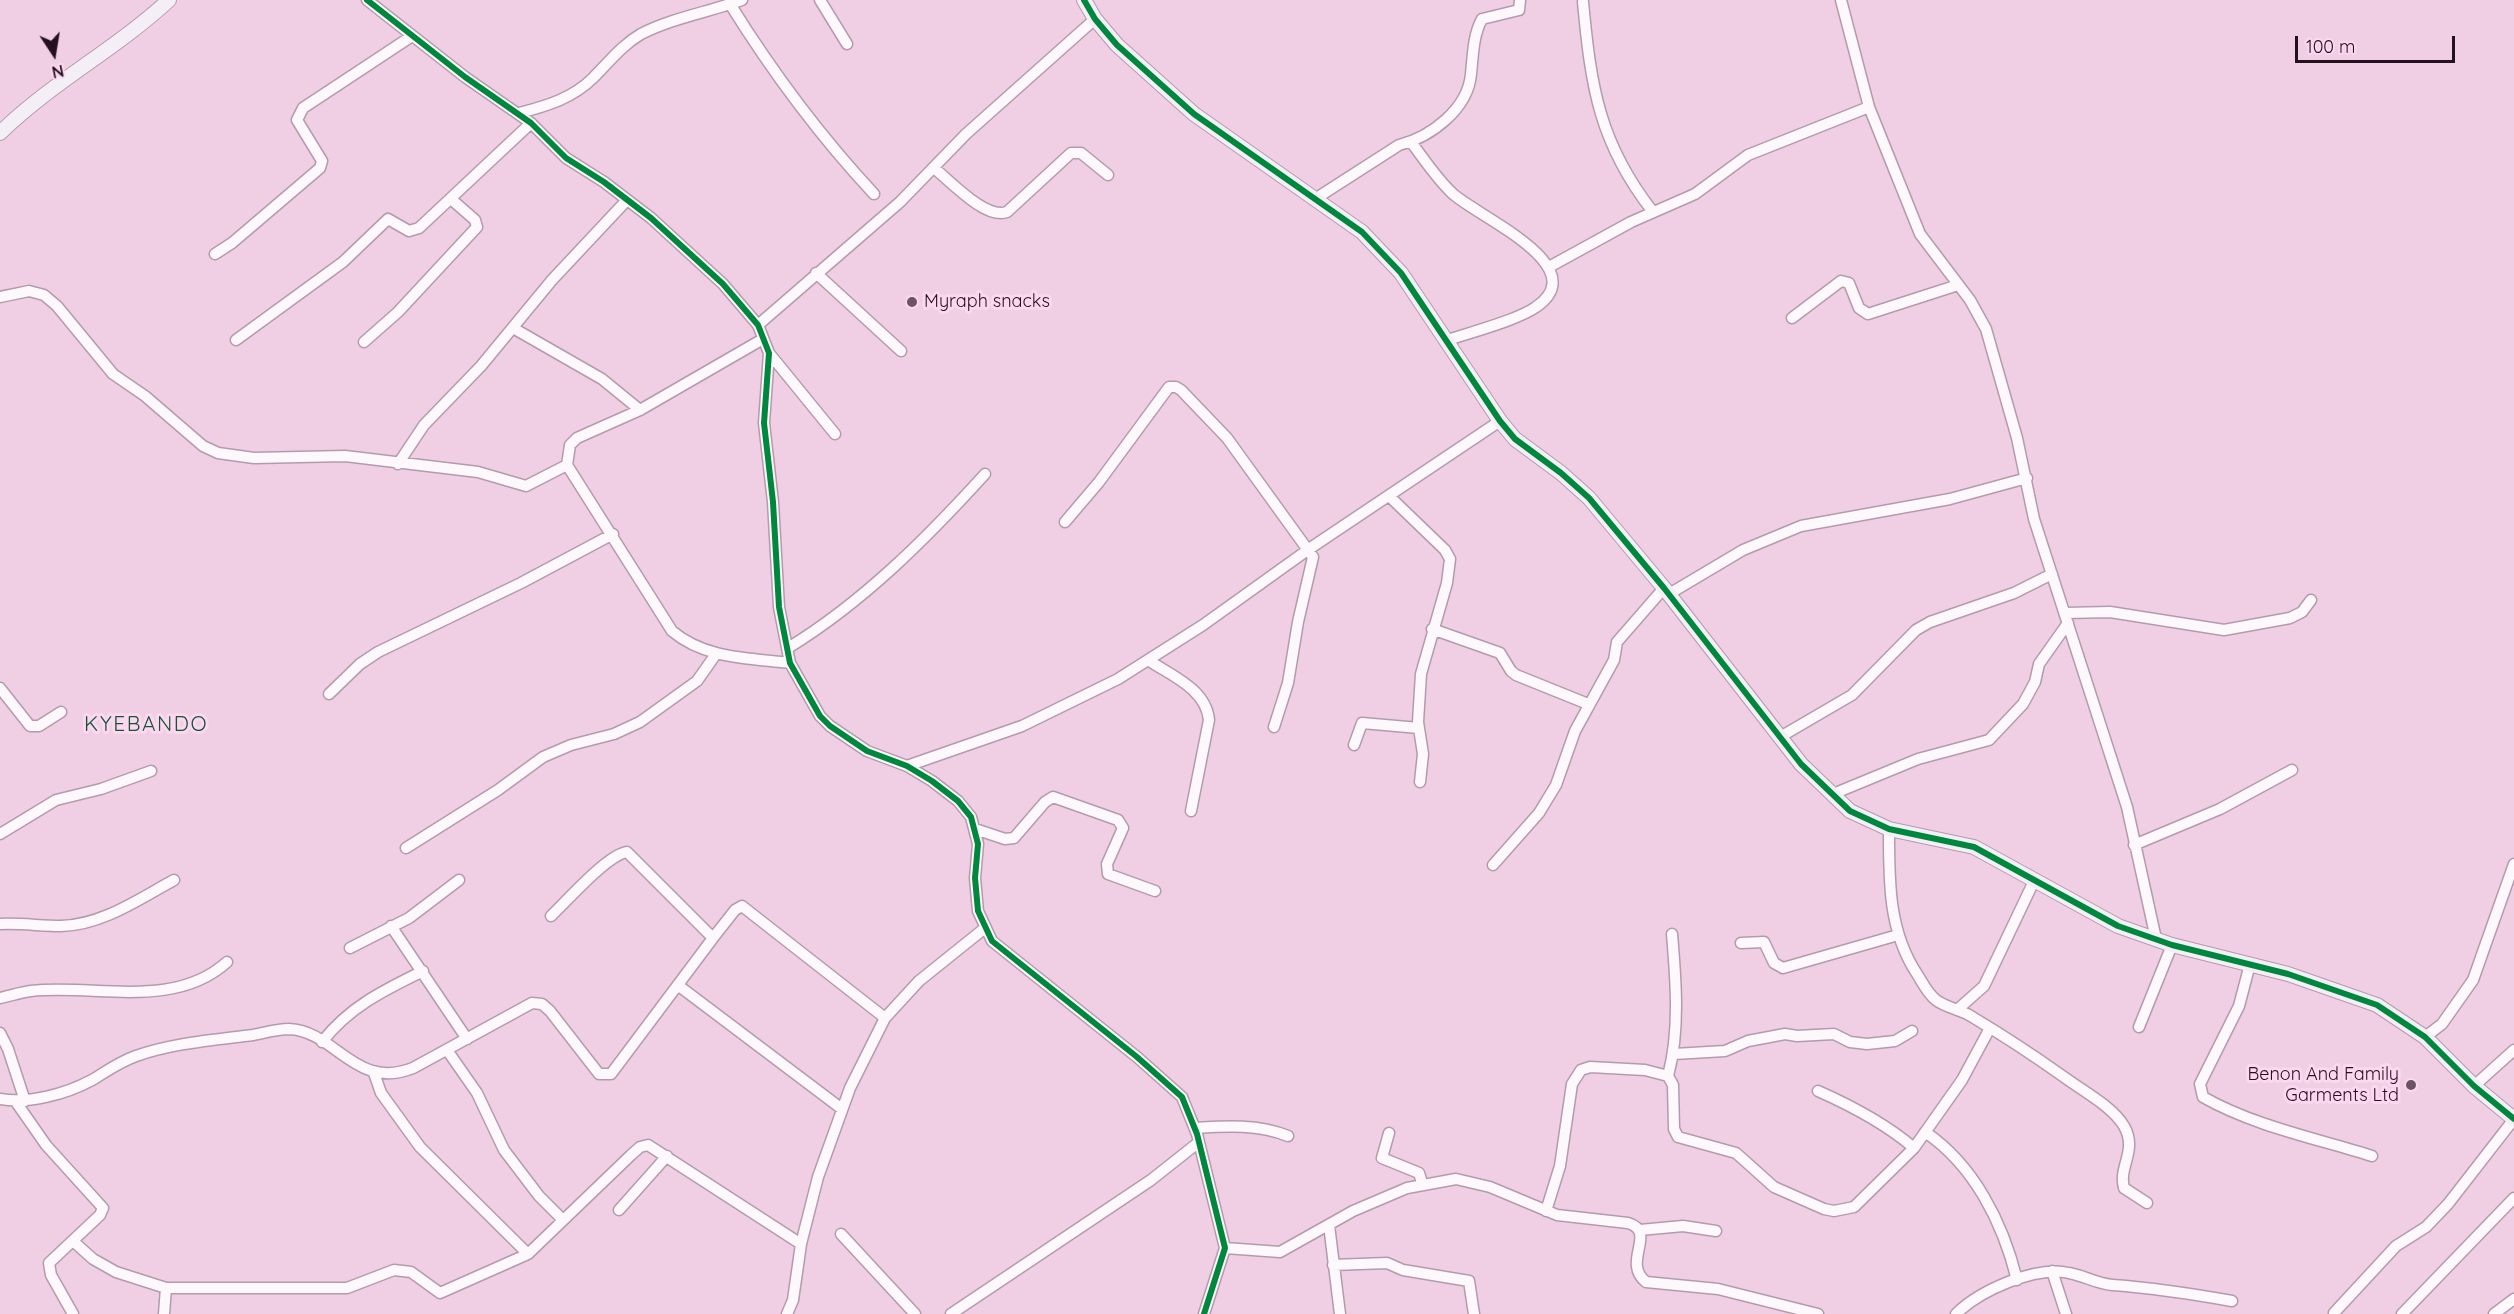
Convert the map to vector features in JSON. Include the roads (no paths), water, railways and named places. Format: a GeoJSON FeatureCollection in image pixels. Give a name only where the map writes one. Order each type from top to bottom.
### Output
{"type":"FeatureCollection","features":[{"type":"Feature","properties":{"kind":"street"},"geometry":{"type":"LineString","coordinates":[[0,133],[19,115],[118,42],[169,0]]}},
{"type":"Feature","properties":{"kind":"street"},"geometry":{"type":"LineString","coordinates":[[367,0],[465,77],[519,113],[566,158],[627,200],[723,284],[758,325],[769,353],[835,434]]}},
{"type":"Feature","properties":{"kind":"street"},"geometry":{"type":"LineString","coordinates":[[519,113],[549,106],[574,93],[592,79],[626,44],[641,34],[663,24],[742,0]]}},
{"type":"Feature","properties":{"kind":"street"},"geometry":{"type":"LineString","coordinates":[[820,0],[847,44]]}},
{"type":"Feature","properties":{"kind":"street"},"geometry":{"type":"LineString","coordinates":[[1083,0],[1095,19],[1118,45],[1194,114],[1362,232],[1401,273],[1445,341],[1515,439],[1562,473],[1589,498],[1666,591],[1801,764],[1850,811],[1889,829],[1974,847],[2118,926],[2172,945],[2250,964],[2377,1005],[2425,1037],[2474,1086],[2514,1119],[2448,1204],[2426,1227],[2396,1246],[2334,1313]]}},
{"type":"Feature","properties":{"kind":"street"},"geometry":{"type":"LineString","coordinates":[[1315,199],[1399,145],[1412,142],[1448,116],[1467,94],[1473,50],[1482,20],[1519,10],[1520,0]]}},
{"type":"Feature","properties":{"kind":"street"},"geometry":{"type":"LineString","coordinates":[[1841,0],[1869,106],[1920,234],[1958,285],[1986,329],[2027,478],[2034,519],[2127,807],[2156,939]]}},
{"type":"Feature","properties":{"kind":"street"},"geometry":{"type":"LineString","coordinates":[[1584,2],[1595,101],[1610,141],[1631,184],[1653,212]]}},
{"type":"Feature","properties":{"kind":"street"},"geometry":{"type":"LineString","coordinates":[[730,4],[786,90],[834,151],[874,194]]}},
{"type":"Feature","properties":{"kind":"street"},"geometry":{"type":"LineString","coordinates":[[758,325],[900,202],[966,134],[1095,19]]}},
{"type":"Feature","properties":{"kind":"street"},"geometry":{"type":"LineString","coordinates":[[215,254],[232,243],[320,168],[322,161],[297,120],[303,108],[412,36]]}},
{"type":"Feature","properties":{"kind":"street"},"geometry":{"type":"LineString","coordinates":[[1550,267],[1653,212],[1695,194],[1748,155],[1869,106]]}},
{"type":"Feature","properties":{"kind":"street"},"geometry":{"type":"LineString","coordinates":[[236,340],[343,262],[388,219],[414,231],[531,123]]}},
{"type":"Feature","properties":{"kind":"street"},"geometry":{"type":"LineString","coordinates":[[1412,142],[1452,193],[1521,240],[1550,267],[1553,275],[1553,287],[1534,308],[1445,341]]}},
{"type":"Feature","properties":{"kind":"street"},"geometry":{"type":"LineString","coordinates":[[934,168],[987,211],[1001,214],[1007,212],[1071,153],[1081,153],[1108,175]]}},
{"type":"Feature","properties":{"kind":"street"},"geometry":{"type":"LineString","coordinates":[[364,342],[398,312],[477,227],[475,220],[451,199]]}},
{"type":"Feature","properties":{"kind":"street"},"geometry":{"type":"LineString","coordinates":[[398,464],[424,425],[481,366],[552,280],[627,200]]}},
{"type":"Feature","properties":{"kind":"street"},"geometry":{"type":"LineString","coordinates":[[816,273],[901,351]]}},
{"type":"Feature","properties":{"kind":"street"},"geometry":{"type":"LineString","coordinates":[[1792,318],[1841,281],[1849,283],[1859,308],[1868,314],[1958,285]]}},
{"type":"Feature","properties":{"kind":"street"},"geometry":{"type":"LineString","coordinates":[[0,297],[29,291],[44,295],[57,306],[112,374],[145,396],[203,446],[218,453],[254,458],[345,456],[478,472],[526,486],[567,465]]}},
{"type":"Feature","properties":{"kind":"street"},"geometry":{"type":"LineString","coordinates":[[513,328],[602,379],[640,410]]}},
{"type":"Feature","properties":{"kind":"street"},"geometry":{"type":"LineString","coordinates":[[763,339],[640,410],[577,438],[570,445],[567,465],[613,534],[672,631],[681,639],[716,654],[790,663]]}},
{"type":"Feature","properties":{"kind":"street"},"geometry":{"type":"LineString","coordinates":[[769,353],[764,423],[773,502],[779,607],[790,663],[820,716],[830,726],[867,751],[907,766],[958,801],[971,817],[978,844],[975,897],[985,928],[992,941],[1173,1087],[1182,1097],[1199,1142],[1224,1248],[1204,1314]]}},
{"type":"Feature","properties":{"kind":"street"},"geometry":{"type":"LineString","coordinates":[[1065,522],[1099,482],[1169,387],[1176,387],[1227,438],[1309,549],[1314,560],[1298,622],[1288,683],[1274,727]]}},
{"type":"Feature","properties":{"kind":"street"},"geometry":{"type":"LineString","coordinates":[[907,766],[1022,726],[1118,679],[1203,625],[1309,549],[1500,421]]}},
{"type":"Feature","properties":{"kind":"street"},"geometry":{"type":"LineString","coordinates":[[788,648],[828,623],[898,563],[933,531],[985,474]]}},
{"type":"Feature","properties":{"kind":"street"},"geometry":{"type":"LineString","coordinates":[[1494,865],[1539,813],[1556,784],[1575,731],[1614,660],[1617,642],[1666,591],[1743,550],[1801,526],[1950,499],[2027,478]]}},
{"type":"Feature","properties":{"kind":"street"},"geometry":{"type":"LineString","coordinates":[[1389,496],[1449,555],[1447,583],[1421,674],[1419,728],[1423,754],[1420,782]]}},
{"type":"Feature","properties":{"kind":"street"},"geometry":{"type":"LineString","coordinates":[[329,694],[360,664],[378,652],[521,583],[613,534]]}},
{"type":"Feature","properties":{"kind":"street"},"geometry":{"type":"LineString","coordinates":[[1780,737],[1852,696],[1916,630],[1930,622],[2014,593],[2052,574]]}},
{"type":"Feature","properties":{"kind":"street"},"geometry":{"type":"LineString","coordinates":[[2067,618],[2110,612],[2224,630],[2290,618],[2302,612],[2311,600]]}},
{"type":"Feature","properties":{"kind":"street"},"geometry":{"type":"LineString","coordinates":[[1833,794],[1918,759],[1989,740],[2023,705],[2035,682],[2039,664],[2067,618]]}},
{"type":"Feature","properties":{"kind":"street"},"geometry":{"type":"LineString","coordinates":[[1432,629],[1500,653],[1516,675],[1588,704]]}},
{"type":"Feature","properties":{"kind":"street"},"geometry":{"type":"LineString","coordinates":[[406,848],[498,790],[543,757],[571,746],[614,734],[640,722],[697,681],[716,654]]}},
{"type":"Feature","properties":{"kind":"street"},"geometry":{"type":"LineString","coordinates":[[1148,660],[1202,697],[1208,709],[1209,720],[1191,811]]}},
{"type":"Feature","properties":{"kind":"street"},"geometry":{"type":"LineString","coordinates":[[0,688],[30,726],[39,726],[61,712]]}},
{"type":"Feature","properties":{"kind":"street"},"geometry":{"type":"LineString","coordinates":[[1354,745],[1362,723],[1419,728]]}},
{"type":"Feature","properties":{"kind":"street"},"geometry":{"type":"LineString","coordinates":[[2134,845],[2220,809],[2292,770]]}},
{"type":"Feature","properties":{"kind":"street"},"geometry":{"type":"LineString","coordinates":[[0,834],[56,800],[101,789],[151,771]]}},
{"type":"Feature","properties":{"kind":"street"},"geometry":{"type":"LineString","coordinates":[[975,829],[1005,839],[1014,838],[1045,802],[1053,797],[1096,810],[1118,820],[1122,828],[1107,864],[1108,874],[1155,891]]}},
{"type":"Feature","properties":{"kind":"street"},"geometry":{"type":"LineString","coordinates":[[1889,829],[1892,908],[1898,935],[1911,966],[1929,994],[1938,1002],[1990,1028],[2043,1062],[2117,1118],[2128,1136],[2131,1147],[2123,1179],[2124,1188],[2147,1203]]}},
{"type":"Feature","properties":{"kind":"street"},"geometry":{"type":"LineString","coordinates":[[551,916],[598,871],[620,853],[627,852],[713,938]]}},
{"type":"Feature","properties":{"kind":"street"},"geometry":{"type":"LineString","coordinates":[[2425,1037],[2442,1024],[2472,980],[2514,864]]}},
{"type":"Feature","properties":{"kind":"street"},"geometry":{"type":"LineString","coordinates":[[1957,1010],[1984,986],[2035,879]]}},
{"type":"Feature","properties":{"kind":"street"},"geometry":{"type":"LineString","coordinates":[[0,924],[28,922],[62,926],[83,922],[110,915],[174,880]]}},
{"type":"Feature","properties":{"kind":"street"},"geometry":{"type":"LineString","coordinates":[[350,948],[409,918],[459,880]]}},
{"type":"Feature","properties":{"kind":"street"},"geometry":{"type":"LineString","coordinates":[[0,1099],[21,1102],[91,1080],[112,1065],[138,1055],[192,1043],[287,1029],[322,1042],[374,1072],[388,1076],[404,1072],[447,1050],[528,1004],[542,1004],[599,1074],[607,1076],[611,1074],[638,1036],[679,986],[735,910],[742,906],[885,1018]]}},
{"type":"Feature","properties":{"kind":"street"},"geometry":{"type":"LineString","coordinates":[[391,926],[467,1039]]}},
{"type":"Feature","properties":{"kind":"street"},"geometry":{"type":"LineString","coordinates":[[787,1314],[793,1300],[801,1244],[818,1177],[842,1109],[885,1018],[919,981],[985,928]]}},
{"type":"Feature","properties":{"kind":"street"},"geometry":{"type":"LineString","coordinates":[[1668,1077],[1674,1054],[1676,981],[1672,934]]}},
{"type":"Feature","properties":{"kind":"street"},"geometry":{"type":"LineString","coordinates":[[1741,943],[1764,942],[1774,963],[1783,968],[1898,935]]}},
{"type":"Feature","properties":{"kind":"street"},"geometry":{"type":"LineString","coordinates":[[2139,1027],[2172,945]]}},
{"type":"Feature","properties":{"kind":"street"},"geometry":{"type":"LineString","coordinates":[[0,998],[32,991],[113,992],[186,985],[213,974],[227,962]]}},
{"type":"Feature","properties":{"kind":"street"},"geometry":{"type":"LineString","coordinates":[[2250,964],[2239,1006],[2200,1084],[2203,1097],[2229,1112],[2252,1120],[2372,1155]]}},
{"type":"Feature","properties":{"kind":"street"},"geometry":{"type":"LineString","coordinates":[[322,1042],[339,1020],[382,992],[423,971]]}},
{"type":"Feature","properties":{"kind":"street"},"geometry":{"type":"LineString","coordinates":[[679,986],[842,1109]]}},
{"type":"Feature","properties":{"kind":"street"},"geometry":{"type":"LineString","coordinates":[[1546,1211],[1560,1166],[1576,1076],[1590,1067],[1646,1070],[1668,1077],[1673,1085],[1674,1129],[1678,1137],[1736,1154],[1774,1187],[1824,1209],[1834,1211],[1854,1207],[1914,1148],[1962,1080],[1990,1028]]}},
{"type":"Feature","properties":{"kind":"street"},"geometry":{"type":"LineString","coordinates":[[1674,1054],[1725,1051],[1748,1041],[1785,1034],[1797,1036],[1834,1034],[1850,1041],[1867,1044],[1895,1041],[1912,1031]]}},
{"type":"Feature","properties":{"kind":"street"},"geometry":{"type":"LineString","coordinates":[[0,1033],[8,1049],[21,1102],[46,1145],[103,1208],[100,1215],[74,1242],[52,1257],[48,1269],[72,1314]]}},
{"type":"Feature","properties":{"kind":"street"},"geometry":{"type":"LineString","coordinates":[[447,1050],[477,1093],[504,1150],[539,1196],[562,1219]]}},
{"type":"Feature","properties":{"kind":"street"},"geometry":{"type":"LineString","coordinates":[[2474,1086],[2514,1050]]}},
{"type":"Feature","properties":{"kind":"street"},"geometry":{"type":"LineString","coordinates":[[374,1072],[381,1093],[420,1147],[528,1254]]}},
{"type":"Feature","properties":{"kind":"street"},"geometry":{"type":"LineString","coordinates":[[1818,1090],[1847,1104],[1914,1148]]}},
{"type":"Feature","properties":{"kind":"street"},"geometry":{"type":"LineString","coordinates":[[1195,1128],[1251,1126],[1270,1129],[1288,1136]]}},
{"type":"Feature","properties":{"kind":"street"},"geometry":{"type":"LineString","coordinates":[[1925,1131],[1945,1146],[1997,1219],[2007,1242],[2017,1280]]}},
{"type":"Feature","properties":{"kind":"street"},"geometry":{"type":"LineString","coordinates":[[1389,1133],[1382,1158],[1419,1173],[1422,1183]]}},
{"type":"Feature","properties":{"kind":"street"},"geometry":{"type":"LineString","coordinates":[[951,1314],[1151,1179],[1199,1142]]}},
{"type":"Feature","properties":{"kind":"street"},"geometry":{"type":"LineString","coordinates":[[74,1242],[93,1259],[117,1272],[166,1288],[347,1288],[394,1270],[411,1272],[440,1293],[528,1254],[562,1219],[640,1147],[648,1145],[801,1244]]}},
{"type":"Feature","properties":{"kind":"street"},"geometry":{"type":"LineString","coordinates":[[619,1210],[667,1156]]}},
{"type":"Feature","properties":{"kind":"street"},"geometry":{"type":"LineString","coordinates":[[1224,1248],[1280,1252],[1353,1210],[1422,1183],[1456,1179],[1490,1187],[1557,1215],[1628,1223],[1640,1230],[1683,1226],[1716,1231]]}},
{"type":"Feature","properties":{"kind":"street"},"geometry":{"type":"LineString","coordinates":[[2402,1314],[2514,1198]]}},
{"type":"Feature","properties":{"kind":"street"},"geometry":{"type":"LineString","coordinates":[[1329,1224],[1340,1314]]}},
{"type":"Feature","properties":{"kind":"street"},"geometry":{"type":"LineString","coordinates":[[1640,1230],[1636,1269],[1639,1276],[1646,1281],[1718,1289],[1818,1314]]}},
{"type":"Feature","properties":{"kind":"street"},"geometry":{"type":"LineString","coordinates":[[841,1234],[915,1314]]}},
{"type":"Feature","properties":{"kind":"street"},"geometry":{"type":"LineString","coordinates":[[1333,1265],[1387,1263],[1403,1270],[1469,1281],[1474,1314]]}},
{"type":"Feature","properties":{"kind":"street"},"geometry":{"type":"LineString","coordinates":[[2052,1271],[2066,1314]]}},
{"type":"Feature","properties":{"kind":"street"},"geometry":{"type":"LineString","coordinates":[[1956,1314],[1968,1302],[2017,1280],[2052,1271],[2068,1272],[2097,1283],[2134,1285],[2232,1301]]}},
{"type":"Feature","properties":{"kind":"street"},"geometry":{"type":"LineString","coordinates":[[164,1314],[166,1288]]}},
{"type":"Feature","properties":{"kind":"street"},"geometry":{"type":"LineString","coordinates":[[2493,1314],[2514,1299]]}},
{"type":"Feature","properties":{"kind":"place","name":"Myraph snacks"},"geometry":{"type":"Point","coordinates":[912,302]}},
{"type":"Feature","properties":{"kind":"place","name":"Benon And Family Garments Ltd"},"geometry":{"type":"Point","coordinates":[2411,1085]}},
{"type":"Feature","properties":{"kind":"district","name":"KYEBANDO"},"geometry":{"type":"Point","coordinates":[146,725]}}]}
